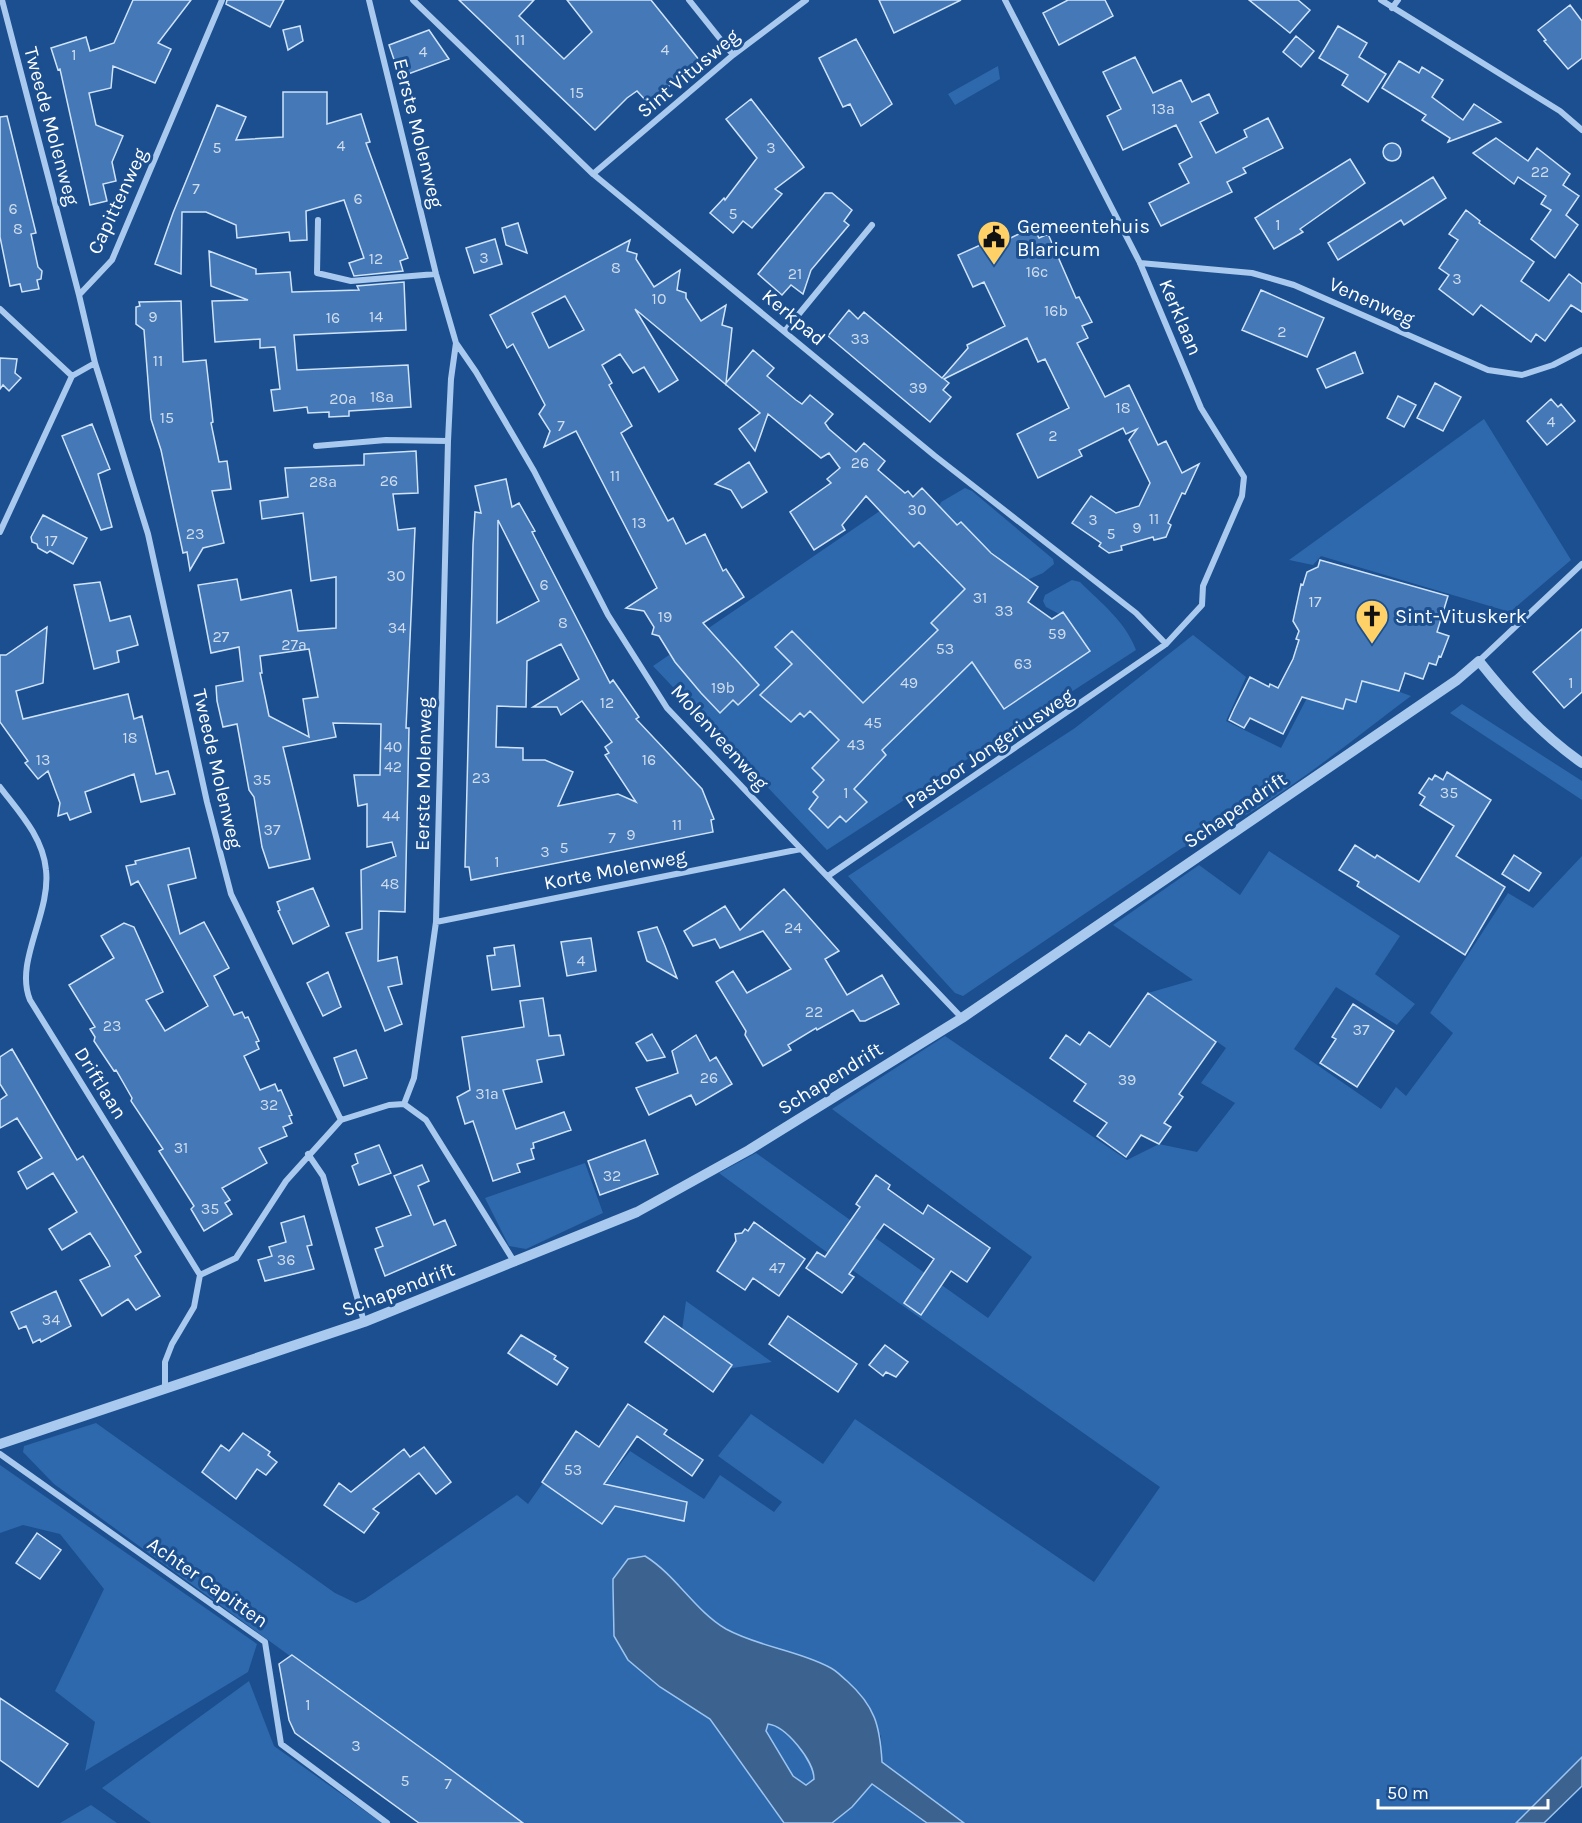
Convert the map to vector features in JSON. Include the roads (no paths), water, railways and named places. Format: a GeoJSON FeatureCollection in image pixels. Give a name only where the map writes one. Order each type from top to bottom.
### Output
{"type":"FeatureCollection","features":[{"type":"Feature","properties":{"kind":"street","name":"Tweede Molenweg"},"geometry":{"type":"LineString","coordinates":[[3,0],[79,295]]}},
{"type":"Feature","properties":{"kind":"street","name":"Capittenweg"},"geometry":{"type":"LineString","coordinates":[[79,295],[112,260],[222,0]]}},
{"type":"Feature","properties":{"kind":"street","name":"Eerste Molenweg"},"geometry":{"type":"LineString","coordinates":[[369,0],[436,274],[456,343],[451,379],[448,441],[436,922],[414,1077],[404,1104]]}},
{"type":"Feature","properties":{"kind":"street","name":"Kerkpad"},"geometry":{"type":"LineString","coordinates":[[414,0],[593,174],[1020,524],[1136,613],[1166,644]]}},
{"type":"Feature","properties":{"kind":"street"},"geometry":{"type":"LineString","coordinates":[[689,0],[734,55]]}},
{"type":"Feature","properties":{"kind":"street","name":"Sint Vitusweg"},"geometry":{"type":"LineString","coordinates":[[593,174],[734,55],[806,0]]}},
{"type":"Feature","properties":{"kind":"street","name":"Kerklaan"},"geometry":{"type":"LineString","coordinates":[[1005,0],[1140,263],[1201,408],[1244,477],[1242,496],[1203,586],[1202,605],[1166,644]]}},
{"type":"Feature","properties":{"kind":"street"},"geometry":{"type":"LineString","coordinates":[[1381,0],[1560,111],[1582,130]]}},
{"type":"Feature","properties":{"kind":"street"},"geometry":{"type":"LineString","coordinates":[[1392,8],[1398,0]]}},
{"type":"Feature","properties":{"kind":"street"},"geometry":{"type":"LineString","coordinates":[[318,220],[317,273],[351,281],[436,274]]}},
{"type":"Feature","properties":{"kind":"street"},"geometry":{"type":"LineString","coordinates":[[785,331],[872,225]]}},
{"type":"Feature","properties":{"kind":"street","name":"Venenweg"},"geometry":{"type":"LineString","coordinates":[[1140,263],[1252,273],[1294,285],[1488,370],[1522,375],[1553,365],[1582,350]]}},
{"type":"Feature","properties":{"kind":"street"},"geometry":{"type":"LineString","coordinates":[[0,532],[72,376],[95,363],[79,295]]}},
{"type":"Feature","properties":{"kind":"street"},"geometry":{"type":"LineString","coordinates":[[0,309],[72,376]]}},
{"type":"Feature","properties":{"kind":"street","name":"Molenveenweg"},"geometry":{"type":"LineString","coordinates":[[456,343],[476,372],[534,471],[608,615],[667,708],[962,1018]]}},
{"type":"Feature","properties":{"kind":"street","name":"Tweede Molenweg"},"geometry":{"type":"LineString","coordinates":[[95,363],[148,534],[207,802],[231,894],[341,1120]]}},
{"type":"Feature","properties":{"kind":"street"},"geometry":{"type":"LineString","coordinates":[[316,446],[386,440],[448,441]]}},
{"type":"Feature","properties":{"kind":"street","name":"Schapendrift"},"geometry":{"type":"LineString","coordinates":[[0,1444],[364,1322],[515,1263],[637,1212],[750,1150],[962,1018],[1456,680],[1582,564]]}},
{"type":"Feature","properties":{"kind":"street","name":"Pastoor Jongeriusweg"},"geometry":{"type":"LineString","coordinates":[[828,876],[1166,644]]}},
{"type":"Feature","properties":{"kind":"street"},"geometry":{"type":"LineString","coordinates":[[1479,661],[1524,715],[1557,746],[1582,763]]}},
{"type":"Feature","properties":{"kind":"street","name":"Driftlaan"},"geometry":{"type":"LineString","coordinates":[[0,787],[35,832],[46,870],[44,905],[24,986],[30,1000],[200,1275]]}},
{"type":"Feature","properties":{"kind":"street","name":"Korte Molenweg"},"geometry":{"type":"LineString","coordinates":[[436,922],[801,849]]}},
{"type":"Feature","properties":{"kind":"street"},"geometry":{"type":"LineString","coordinates":[[165,1390],[165,1362],[172,1344],[194,1307],[200,1275],[236,1258],[286,1181],[341,1120],[389,1105],[404,1104],[426,1120],[515,1263]]}},
{"type":"Feature","properties":{"kind":"street"},"geometry":{"type":"LineString","coordinates":[[308,1154],[323,1176],[364,1322]]}},
{"type":"Feature","properties":{"kind":"street","name":"Achter Capitten"},"geometry":{"type":"LineString","coordinates":[[0,1454],[265,1642],[280,1744],[387,1823]]}},
{"type":"Feature","properties":{"kind":"place","name":"Gemeentehuis Blaricum"},"geometry":{"type":"Point","coordinates":[994,266]}},
{"type":"Feature","properties":{"kind":"place","name":"Sint-Vituskerk"},"geometry":{"type":"Point","coordinates":[1372,645]}}]}
